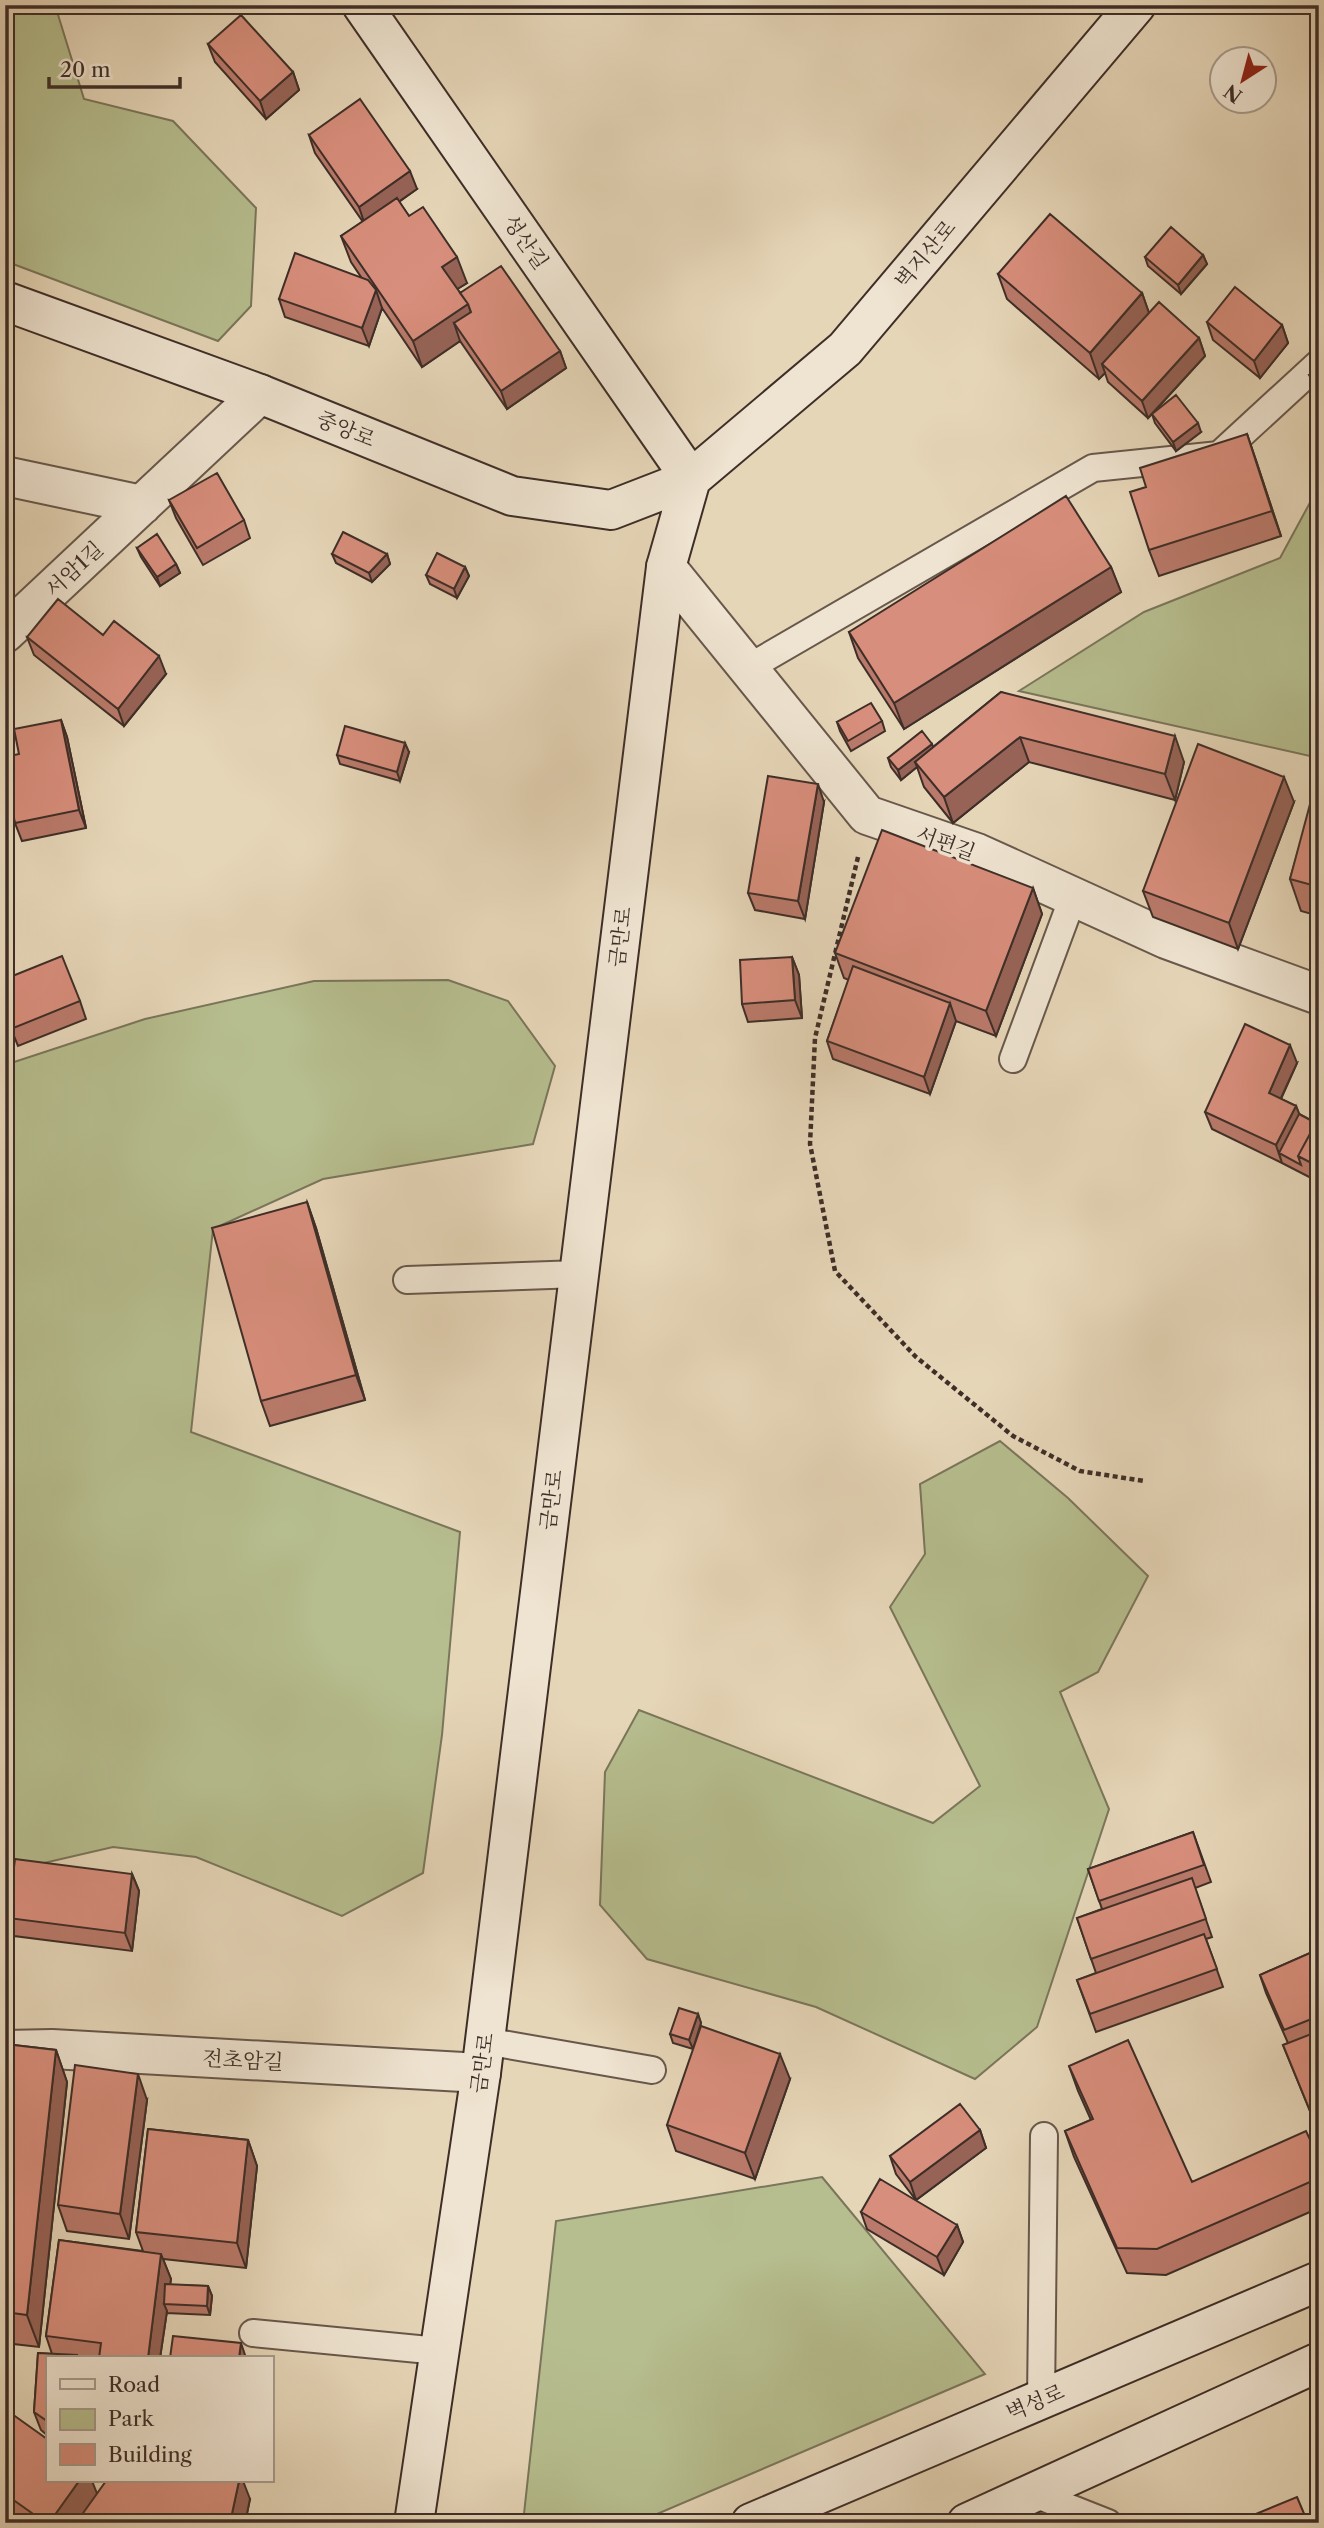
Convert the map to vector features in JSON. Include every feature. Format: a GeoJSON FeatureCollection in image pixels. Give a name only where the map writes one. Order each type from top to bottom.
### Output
{"type":"FeatureCollection","features":[{"type":"Feature","properties":{"kind":"street","name":"성산길"},"geometry":{"type":"LineString","coordinates":[[362,5],[691,479]]}},
{"type":"Feature","properties":{"kind":"street","name":"벽지산로"},"geometry":{"type":"LineString","coordinates":[[691,479],[845,349],[1136,5]]}},
{"type":"Feature","properties":{"kind":"street","name":"중앙로"},"geometry":{"type":"LineString","coordinates":[[5,301],[260,394],[512,496],[611,510],[691,479]]}},
{"type":"Feature","properties":{"kind":"street","name":"서암1길"},"geometry":{"type":"LineString","coordinates":[[5,633],[260,394]]}},
{"type":"Feature","properties":{"kind":"street"},"geometry":{"type":"LineString","coordinates":[[5,476],[142,505]]}},
{"type":"Feature","properties":{"kind":"street","name":"금만로"},"geometry":{"type":"LineString","coordinates":[[414,2523],[483,2057],[666,567],[691,479]]}},
{"type":"Feature","properties":{"kind":"street"},"geometry":{"type":"LineString","coordinates":[[666,567],[867,815]]}},
{"type":"Feature","properties":{"kind":"street","name":"서편길"},"geometry":{"type":"LineString","coordinates":[[867,815],[977,853],[1166,939],[1319,995]]}},
{"type":"Feature","properties":{"kind":"street","name":"전초암길"},"geometry":{"type":"LineString","coordinates":[[5,2050],[483,2057]]}},
{"type":"Feature","properties":{"kind":"street","name":"벽성로"},"geometry":{"type":"LineString","coordinates":[[751,2523],[1319,2281]]}},
{"type":"Feature","properties":{"kind":"street"},"geometry":{"type":"LineString","coordinates":[[967,2523],[1319,2362]]}},
{"type":"Feature","properties":{"kind":"lane"},"geometry":{"type":"LineString","coordinates":[[748,668],[1093,468],[1219,455],[1319,363]]}},
{"type":"Feature","properties":{"kind":"lane"},"geometry":{"type":"LineString","coordinates":[[1013,1059],[1073,897]]}},
{"type":"Feature","properties":{"kind":"lane"},"geometry":{"type":"LineString","coordinates":[[407,1280],[579,1274]]}},
{"type":"Feature","properties":{"kind":"lane"},"geometry":{"type":"LineString","coordinates":[[483,2057],[652,2070]]}},
{"type":"Feature","properties":{"kind":"lane"},"geometry":{"type":"LineString","coordinates":[[1041,2400],[1044,2136]]}},
{"type":"Feature","properties":{"kind":"lane"},"geometry":{"type":"LineString","coordinates":[[253,2333],[439,2351]]}},
{"type":"Feature","properties":{"kind":"lane"},"geometry":{"type":"LineString","coordinates":[[1032,2493],[1108,2523]]}},
{"type":"Feature","properties":{"kind":"path"},"geometry":{"type":"LineString","coordinates":[[867,815],[815,1038],[810,1144],[835,1272],[916,1357],[1013,1436],[1080,1471],[1144,1481]]}},
{"type":"Feature","properties":{"kind":"green space"},"geometry":{"type":"Polygon","coordinates":[[[5,5],[55,5],[84,99],[173,121],[256,208],[251,306],[218,341],[5,261],[5,5]]]}},
{"type":"Feature","properties":{"kind":"green space"},"geometry":{"type":"Polygon","coordinates":[[[1319,486],[1319,758],[1019,691],[1144,612],[1280,558],[1319,486]]]}},
{"type":"Feature","properties":{"kind":"green space"},"geometry":{"type":"Polygon","coordinates":[[[448,980],[508,1001],[555,1066],[533,1144],[323,1179],[213,1229],[191,1432],[460,1532],[442,1735],[423,1873],[342,1916],[196,1857],[113,1847],[5,1872],[5,1065],[145,1019],[314,981],[448,980]]]}},
{"type":"Feature","properties":{"kind":"green space"},"geometry":{"type":"Polygon","coordinates":[[[1000,1441],[1068,1498],[1148,1576],[1098,1672],[1060,1692],[1109,1809],[1037,2027],[975,2079],[816,2007],[647,1959],[600,1905],[605,1772],[639,1710],[933,1823],[980,1786],[890,1607],[925,1554],[920,1484],[1000,1441]]]}},
{"type":"Feature","properties":{"kind":"green space"},"geometry":{"type":"Polygon","coordinates":[[[822,2177],[985,2374],[636,2523],[523,2523],[556,2221],[822,2177]]]}},
{"type":"Feature","properties":{"kind":"building"},"geometry":{"type":"Polygon","coordinates":[[[241,15],[293,72],[260,101],[208,44],[241,15]]]}},
{"type":"Feature","properties":{"kind":"building"},"geometry":{"type":"Polygon","coordinates":[[[360,99],[410,171],[359,207],[309,135],[360,99]]]}},
{"type":"Feature","properties":{"kind":"building"},"geometry":{"type":"Polygon","coordinates":[[[397,198],[409,216],[423,207],[457,257],[442,267],[468,304],[413,341],[341,236],[397,198]]]}},
{"type":"Feature","properties":{"kind":"building"},"geometry":{"type":"Polygon","coordinates":[[[1050,214],[1142,293],[1090,353],[998,274],[1050,214]]]}},
{"type":"Feature","properties":{"kind":"building"},"geometry":{"type":"Polygon","coordinates":[[[1171,227],[1203,255],[1178,285],[1145,257],[1171,227]]]}},
{"type":"Feature","properties":{"kind":"building"},"geometry":{"type":"Polygon","coordinates":[[[295,253],[368,280],[376,290],[362,328],[279,299],[295,253]]]}},
{"type":"Feature","properties":{"kind":"building"},"geometry":{"type":"Polygon","coordinates":[[[501,266],[560,351],[501,391],[454,323],[471,312],[460,293],[501,266]]]}},
{"type":"Feature","properties":{"kind":"building"},"geometry":{"type":"Polygon","coordinates":[[[1235,287],[1282,325],[1254,361],[1207,322],[1235,287]]]}},
{"type":"Feature","properties":{"kind":"building"},"geometry":{"type":"Polygon","coordinates":[[[1159,302],[1199,338],[1142,401],[1102,364],[1159,302]]]}},
{"type":"Feature","properties":{"kind":"building"},"geometry":{"type":"Polygon","coordinates":[[[1319,370],[1319,392],[1309,375],[1319,370]]]}},
{"type":"Feature","properties":{"kind":"building"},"geometry":{"type":"Polygon","coordinates":[[[1176,395],[1198,423],[1173,442],[1152,414],[1176,395]]]}},
{"type":"Feature","properties":{"kind":"building"},"geometry":{"type":"Polygon","coordinates":[[[1247,434],[1272,511],[1149,550],[1130,492],[1146,487],[1140,468],[1247,434]]]}},
{"type":"Feature","properties":{"kind":"building"},"geometry":{"type":"Polygon","coordinates":[[[217,473],[244,520],[197,548],[169,500],[217,473]]]}},
{"type":"Feature","properties":{"kind":"building"},"geometry":{"type":"Polygon","coordinates":[[[1066,496],[1111,567],[894,703],[849,632],[1066,496]]]}},
{"type":"Feature","properties":{"kind":"building"},"geometry":{"type":"Polygon","coordinates":[[[343,532],[387,554],[369,573],[332,554],[343,532]]]}},
{"type":"Feature","properties":{"kind":"building"},"geometry":{"type":"Polygon","coordinates":[[[157,534],[176,564],[157,577],[137,548],[157,534]]]}},
{"type":"Feature","properties":{"kind":"building"},"geometry":{"type":"Polygon","coordinates":[[[437,553],[465,567],[454,589],[426,575],[437,553]]]}},
{"type":"Feature","properties":{"kind":"building"},"geometry":{"type":"Polygon","coordinates":[[[58,599],[103,635],[114,621],[159,656],[118,709],[27,637],[58,599]]]}},
{"type":"Feature","properties":{"kind":"building"},"geometry":{"type":"Polygon","coordinates":[[[1001,692],[1175,736],[1165,774],[1020,737],[944,797],[915,762],[1001,692]]]}},
{"type":"Feature","properties":{"kind":"building"},"geometry":{"type":"Polygon","coordinates":[[[871,703],[882,721],[848,741],[837,722],[871,703]]]}},
{"type":"Feature","properties":{"kind":"building"},"geometry":{"type":"Polygon","coordinates":[[[61,720],[79,810],[15,823],[5,774],[5,757],[19,754],[14,729],[61,720]]]}},
{"type":"Feature","properties":{"kind":"building"},"geometry":{"type":"Polygon","coordinates":[[[345,726],[405,743],[397,772],[337,755],[345,726]]]}},
{"type":"Feature","properties":{"kind":"building"},"geometry":{"type":"Polygon","coordinates":[[[922,731],[932,744],[898,770],[888,758],[922,731]]]}},
{"type":"Feature","properties":{"kind":"building"},"geometry":{"type":"Polygon","coordinates":[[[1198,744],[1284,777],[1229,923],[1143,891],[1198,744]]]}},
{"type":"Feature","properties":{"kind":"building"},"geometry":{"type":"Polygon","coordinates":[[[768,776],[818,784],[798,901],[748,893],[768,776]]]}},
{"type":"Feature","properties":{"kind":"building"},"geometry":{"type":"Polygon","coordinates":[[[1319,778],[1319,887],[1290,879],[1319,778]]]}},
{"type":"Feature","properties":{"kind":"building"},"geometry":{"type":"Polygon","coordinates":[[[882,830],[1033,888],[986,1011],[835,953],[882,830]]]}},
{"type":"Feature","properties":{"kind":"building"},"geometry":{"type":"Polygon","coordinates":[[[62,956],[80,1001],[11,1029],[5,1013],[5,979],[62,956]]]}},
{"type":"Feature","properties":{"kind":"building"},"geometry":{"type":"Polygon","coordinates":[[[792,957],[795,1000],[742,1004],[740,960],[792,957]]]}},
{"type":"Feature","properties":{"kind":"building"},"geometry":{"type":"Polygon","coordinates":[[[853,966],[950,1003],[924,1077],[827,1041],[853,966]]]}},
{"type":"Feature","properties":{"kind":"building"},"geometry":{"type":"Polygon","coordinates":[[[1245,1024],[1290,1045],[1269,1093],[1296,1106],[1276,1145],[1205,1112],[1245,1024]]]}},
{"type":"Feature","properties":{"kind":"building"},"geometry":{"type":"Polygon","coordinates":[[[1299,1114],[1316,1123],[1298,1156],[1301,1165],[1279,1153],[1299,1114]]]}},
{"type":"Feature","properties":{"kind":"building"},"geometry":{"type":"Polygon","coordinates":[[[1319,1117],[1319,1167],[1298,1156],[1319,1117]]]}},
{"type":"Feature","properties":{"kind":"building"},"geometry":{"type":"Polygon","coordinates":[[[307,1202],[356,1375],[261,1401],[212,1228],[307,1202]]]}},
{"type":"Feature","properties":{"kind":"building"},"geometry":{"type":"Polygon","coordinates":[[[1193,1832],[1204,1865],[1099,1901],[1088,1869],[1193,1832]]]}},
{"type":"Feature","properties":{"kind":"building"},"geometry":{"type":"Polygon","coordinates":[[[15,1859],[132,1874],[125,1933],[8,1918],[15,1859]]]}},
{"type":"Feature","properties":{"kind":"building"},"geometry":{"type":"Polygon","coordinates":[[[1192,1878],[1206,1919],[1091,1959],[1077,1918],[1192,1878]]]}},
{"type":"Feature","properties":{"kind":"building"},"geometry":{"type":"Polygon","coordinates":[[[1204,1934],[1217,1969],[1090,2014],[1077,1980],[1204,1934]]]}},
{"type":"Feature","properties":{"kind":"building"},"geometry":{"type":"Polygon","coordinates":[[[1319,1949],[1319,2016],[1284,2030],[1260,1975],[1319,1949]]]}},
{"type":"Feature","properties":{"kind":"building"},"geometry":{"type":"Polygon","coordinates":[[[679,2008],[698,2014],[689,2040],[670,2034],[679,2008]]]}},
{"type":"Feature","properties":{"kind":"building"},"geometry":{"type":"Polygon","coordinates":[[[701,2026],[780,2054],[745,2153],[667,2125],[701,2026]]]}},
{"type":"Feature","properties":{"kind":"building"},"geometry":{"type":"Polygon","coordinates":[[[1319,2031],[1319,2107],[1310,2111],[1283,2045],[1319,2031]]]}},
{"type":"Feature","properties":{"kind":"building"},"geometry":{"type":"Polygon","coordinates":[[[1128,2040],[1192,2182],[1306,2131],[1319,2159],[1319,2178],[1157,2249],[1117,2248],[1065,2131],[1093,2119],[1069,2066],[1128,2040]]]}},
{"type":"Feature","properties":{"kind":"building"},"geometry":{"type":"Polygon","coordinates":[[[5,2044],[56,2050],[27,2315],[5,2312],[5,2044]]]}},
{"type":"Feature","properties":{"kind":"building"},"geometry":{"type":"Polygon","coordinates":[[[75,2065],[138,2074],[120,2214],[58,2205],[75,2065]]]}},
{"type":"Feature","properties":{"kind":"building"},"geometry":{"type":"Polygon","coordinates":[[[960,2104],[980,2130],[910,2182],[890,2156],[960,2104]]]}},
{"type":"Feature","properties":{"kind":"building"},"geometry":{"type":"Polygon","coordinates":[[[148,2129],[248,2140],[237,2243],[136,2232],[148,2129]]]}},
{"type":"Feature","properties":{"kind":"building"},"geometry":{"type":"Polygon","coordinates":[[[880,2179],[957,2225],[937,2257],[861,2212],[880,2179]]]}},
{"type":"Feature","properties":{"kind":"building"},"geometry":{"type":"Polygon","coordinates":[[[59,2240],[161,2254],[148,2356],[99,2356],[101,2343],[46,2336],[59,2240]]]}},
{"type":"Feature","properties":{"kind":"building"},"geometry":{"type":"Polygon","coordinates":[[[165,2284],[208,2286],[207,2306],[164,2304],[165,2284]]]}},
{"type":"Feature","properties":{"kind":"building"},"geometry":{"type":"Polygon","coordinates":[[[173,2336],[241,2343],[239,2356],[170,2356],[173,2336]]]}},
{"type":"Feature","properties":{"kind":"building"},"geometry":{"type":"Polygon","coordinates":[[[38,2353],[77,2355],[46,2356],[46,2420],[34,2412],[38,2353]]]}},
{"type":"Feature","properties":{"kind":"building"},"geometry":{"type":"Polygon","coordinates":[[[5,2409],[46,2438],[46,2482],[78,2482],[49,2523],[5,2494],[5,2409]]]}},
{"type":"Feature","properties":{"kind":"building"},"geometry":{"type":"Polygon","coordinates":[[[105,2482],[239,2482],[230,2523],[76,2523],[105,2482]]]}},
{"type":"Feature","properties":{"kind":"building"},"geometry":{"type":"Polygon","coordinates":[[[1297,2497],[1308,2523],[1234,2523],[1297,2497]]]}}]}
